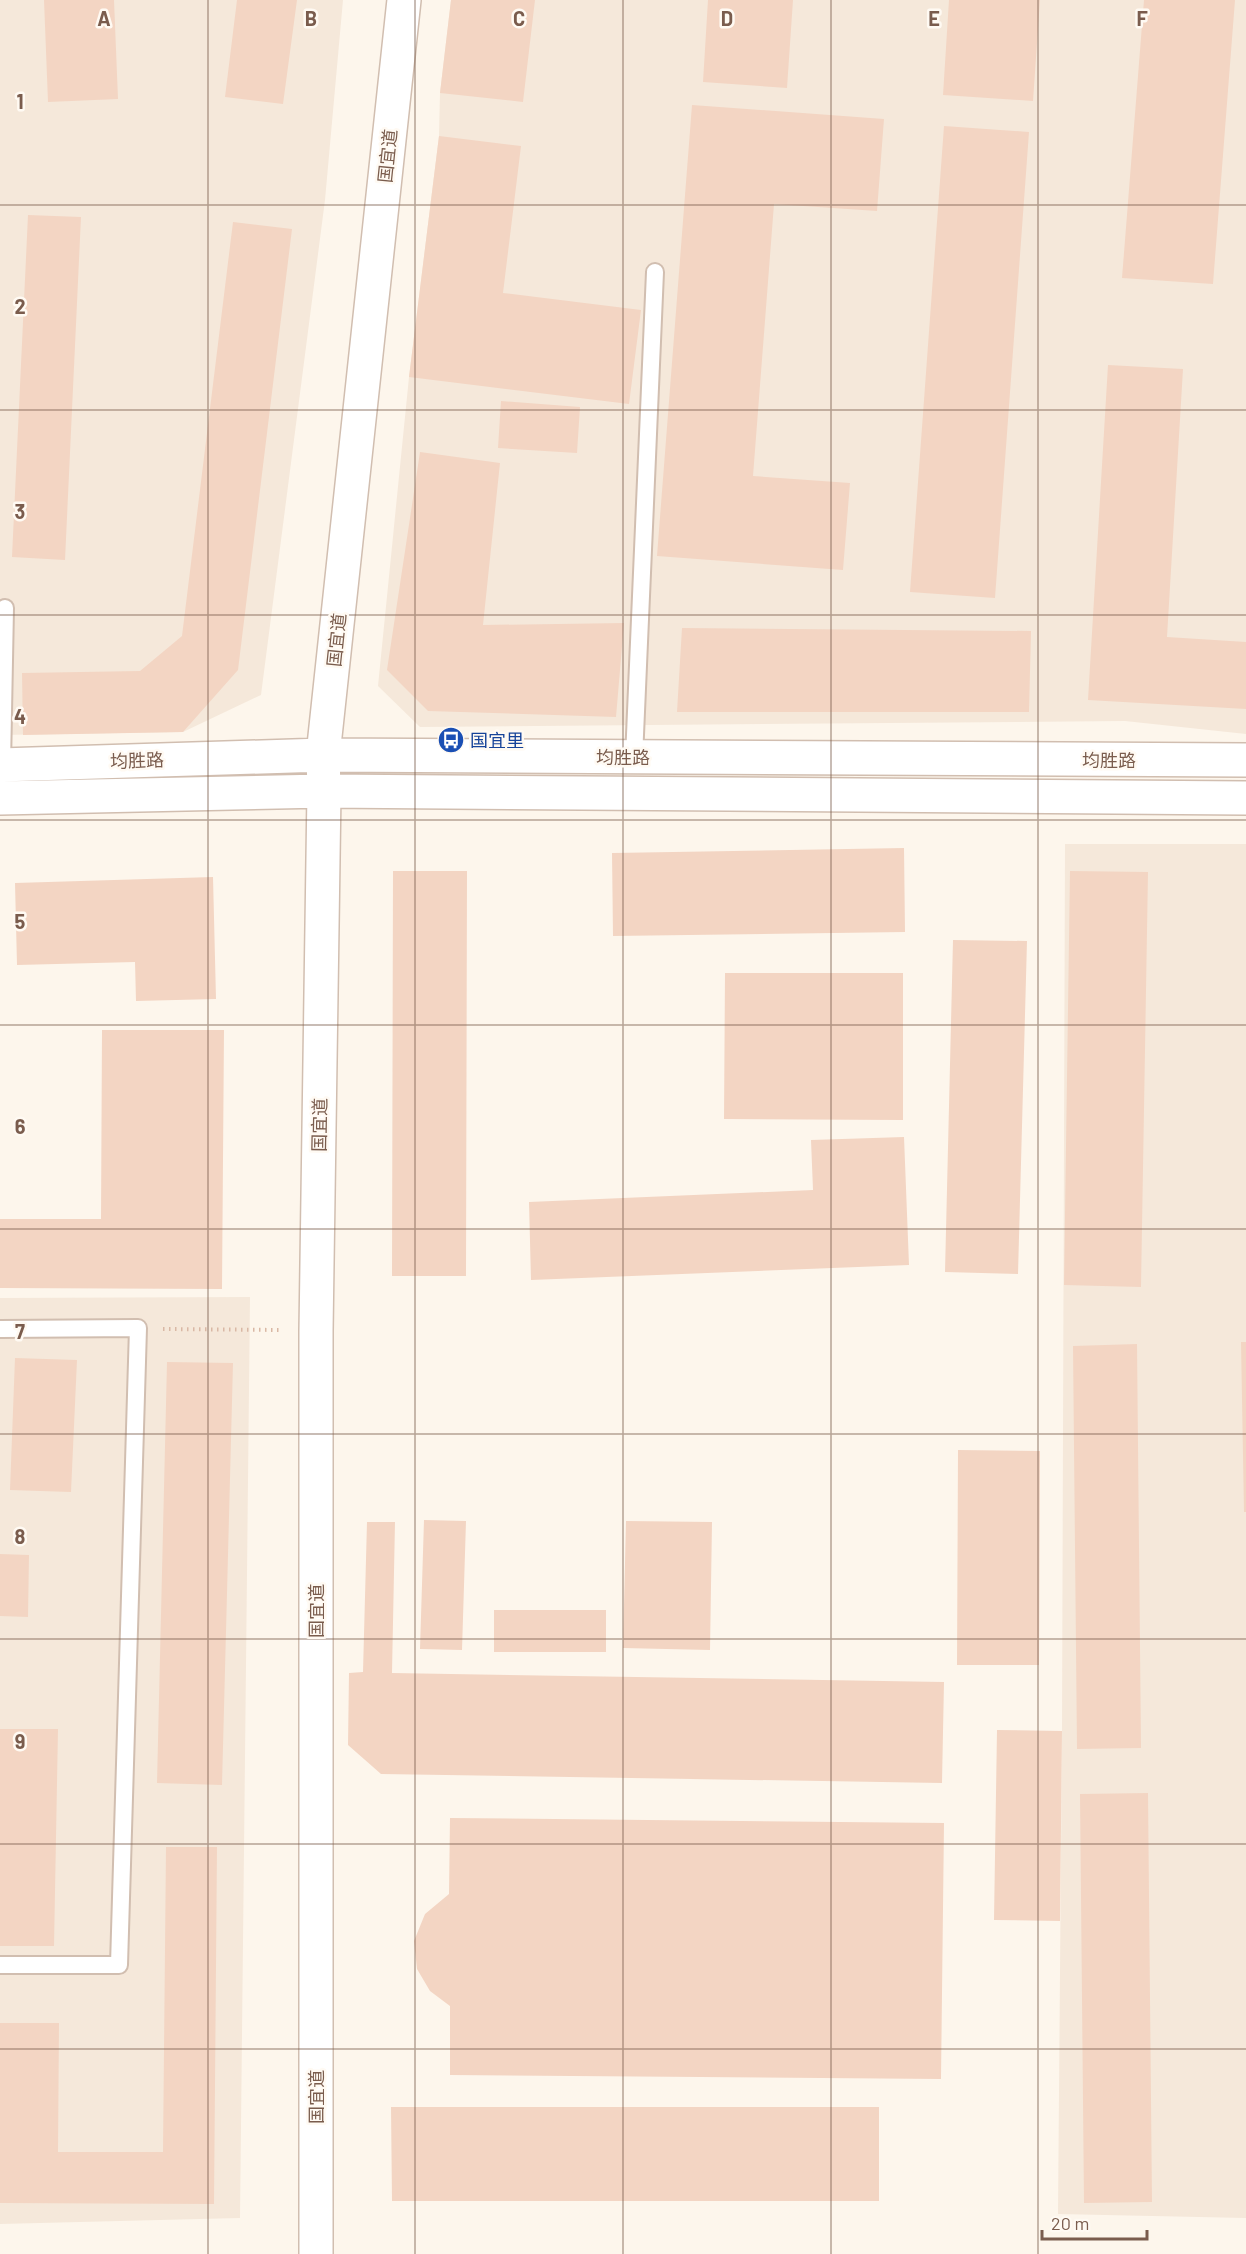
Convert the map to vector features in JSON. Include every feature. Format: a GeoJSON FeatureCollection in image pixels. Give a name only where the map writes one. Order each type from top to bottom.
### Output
{"type":"FeatureCollection","features":[{"type":"Feature","properties":{"kind":"street","name":"国宜道"},"geometry":{"type":"LineString","coordinates":[[316,2254],[316,1331],[323,755],[404,0]]}},
{"type":"Feature","properties":{"kind":"street","name":"均胜路"},"geometry":{"type":"LineString","coordinates":[[1,765],[323,755],[1246,760]]}},
{"type":"Feature","properties":{"kind":"street","name":"均胜路"},"geometry":{"type":"LineString","coordinates":[[0,798],[324,790],[1246,798]]}},
{"type":"Feature","properties":{"kind":"lane"},"geometry":{"type":"LineString","coordinates":[[634,758],[655,272]]}},
{"type":"Feature","properties":{"kind":"lane"},"geometry":{"type":"LineString","coordinates":[[1,765],[5,608]]}},
{"type":"Feature","properties":{"kind":"lane"},"geometry":{"type":"LineString","coordinates":[[0,1329],[138,1328],[119,1965],[0,1965]]}},
{"type":"Feature","properties":{"kind":"path"},"geometry":{"type":"LineString","coordinates":[[138,1328],[316,1331]]}},
{"type":"Feature","properties":{"kind":"shaded area"},"geometry":{"type":"Polygon","coordinates":[[[0,0],[343,0],[325,200],[261,695],[183,732],[0,735],[0,0]]]}},
{"type":"Feature","properties":{"kind":"shaded area"},"geometry":{"type":"Polygon","coordinates":[[[451,0],[1246,0],[1246,734],[1125,721],[420,727],[378,686],[409,377],[439,136],[440,93],[451,0]]]}},
{"type":"Feature","properties":{"kind":"shaded area"},"geometry":{"type":"Polygon","coordinates":[[[1065,844],[1246,844],[1246,2218],[1058,2214],[1065,844]]]}},
{"type":"Feature","properties":{"kind":"shaded area"},"geometry":{"type":"Polygon","coordinates":[[[250,1297],[240,2218],[0,2224],[0,1298],[250,1297]]]}},
{"type":"Feature","properties":{"kind":"building"},"geometry":{"type":"Polygon","coordinates":[[[44,0],[114,0],[118,99],[48,102],[44,0]]]}},
{"type":"Feature","properties":{"kind":"building"},"geometry":{"type":"Polygon","coordinates":[[[237,0],[297,0],[283,104],[225,97],[237,0]]]}},
{"type":"Feature","properties":{"kind":"building"},"geometry":{"type":"Polygon","coordinates":[[[451,0],[535,0],[523,102],[440,93],[451,0]]]}},
{"type":"Feature","properties":{"kind":"building"},"geometry":{"type":"Polygon","coordinates":[[[708,0],[793,0],[787,88],[703,82],[708,0]]]}},
{"type":"Feature","properties":{"kind":"building"},"geometry":{"type":"Polygon","coordinates":[[[949,0],[1040,0],[1033,101],[943,95],[949,0]]]}},
{"type":"Feature","properties":{"kind":"building"},"geometry":{"type":"Polygon","coordinates":[[[1144,0],[1235,0],[1213,284],[1122,278],[1144,0]]]}},
{"type":"Feature","properties":{"kind":"building"},"geometry":{"type":"Polygon","coordinates":[[[692,105],[884,119],[877,211],[774,204],[753,476],[850,483],[843,570],[657,556],[692,105]]]}},
{"type":"Feature","properties":{"kind":"building"},"geometry":{"type":"Polygon","coordinates":[[[944,126],[1029,132],[995,598],[910,592],[944,126]]]}},
{"type":"Feature","properties":{"kind":"building"},"geometry":{"type":"Polygon","coordinates":[[[439,136],[521,146],[503,293],[641,310],[629,404],[409,377],[439,136]]]}},
{"type":"Feature","properties":{"kind":"building"},"geometry":{"type":"Polygon","coordinates":[[[28,215],[81,217],[65,560],[12,557],[28,215]]]}},
{"type":"Feature","properties":{"kind":"building"},"geometry":{"type":"Polygon","coordinates":[[[233,222],[292,229],[238,670],[183,732],[23,735],[22,673],[140,671],[182,636],[233,222]]]}},
{"type":"Feature","properties":{"kind":"building"},"geometry":{"type":"Polygon","coordinates":[[[1108,365],[1183,369],[1167,637],[1246,642],[1246,709],[1088,700],[1108,365]]]}},
{"type":"Feature","properties":{"kind":"building"},"geometry":{"type":"Polygon","coordinates":[[[501,401],[580,407],[577,453],[498,448],[501,401]]]}},
{"type":"Feature","properties":{"kind":"building"},"geometry":{"type":"Polygon","coordinates":[[[420,452],[500,463],[483,625],[624,623],[616,717],[428,711],[387,670],[420,452]]]}},
{"type":"Feature","properties":{"kind":"building"},"geometry":{"type":"Polygon","coordinates":[[[682,628],[1031,631],[1029,712],[677,712],[682,628]]]}},
{"type":"Feature","properties":{"kind":"building"},"geometry":{"type":"Polygon","coordinates":[[[904,848],[905,932],[613,936],[612,853],[904,848]]]}},
{"type":"Feature","properties":{"kind":"building"},"geometry":{"type":"Polygon","coordinates":[[[393,871],[467,871],[466,1276],[392,1276],[393,871]]]}},
{"type":"Feature","properties":{"kind":"building"},"geometry":{"type":"Polygon","coordinates":[[[1070,871],[1148,872],[1141,1287],[1064,1285],[1070,871]]]}},
{"type":"Feature","properties":{"kind":"building"},"geometry":{"type":"Polygon","coordinates":[[[213,877],[216,999],[136,1001],[135,962],[17,965],[15,883],[213,877]]]}},
{"type":"Feature","properties":{"kind":"building"},"geometry":{"type":"Polygon","coordinates":[[[953,940],[1027,941],[1018,1274],[945,1272],[953,940]]]}},
{"type":"Feature","properties":{"kind":"building"},"geometry":{"type":"Polygon","coordinates":[[[725,973],[903,973],[903,1120],[724,1119],[725,973]]]}},
{"type":"Feature","properties":{"kind":"building"},"geometry":{"type":"Polygon","coordinates":[[[102,1030],[224,1030],[222,1289],[0,1288],[0,1219],[101,1219],[102,1030]]]}},
{"type":"Feature","properties":{"kind":"building"},"geometry":{"type":"Polygon","coordinates":[[[904,1137],[909,1265],[531,1280],[529,1202],[813,1190],[811,1140],[904,1137]]]}},
{"type":"Feature","properties":{"kind":"building"},"geometry":{"type":"Polygon","coordinates":[[[1241,1342],[1246,1342],[1246,1512],[1244,1512],[1241,1342]]]}},
{"type":"Feature","properties":{"kind":"building"},"geometry":{"type":"Polygon","coordinates":[[[1137,1344],[1141,1748],[1077,1749],[1073,1346],[1137,1344]]]}},
{"type":"Feature","properties":{"kind":"building"},"geometry":{"type":"Polygon","coordinates":[[[15,1358],[77,1360],[71,1492],[10,1490],[15,1358]]]}},
{"type":"Feature","properties":{"kind":"building"},"geometry":{"type":"Polygon","coordinates":[[[167,1362],[233,1363],[222,1785],[157,1783],[167,1362]]]}},
{"type":"Feature","properties":{"kind":"building"},"geometry":{"type":"Polygon","coordinates":[[[958,1450],[1040,1451],[1039,1665],[957,1665],[958,1450]]]}},
{"type":"Feature","properties":{"kind":"building"},"geometry":{"type":"Polygon","coordinates":[[[424,1520],[466,1521],[462,1650],[420,1649],[424,1520]]]}},
{"type":"Feature","properties":{"kind":"building"},"geometry":{"type":"Polygon","coordinates":[[[626,1521],[712,1522],[710,1650],[623,1648],[626,1521]]]}},
{"type":"Feature","properties":{"kind":"building"},"geometry":{"type":"Polygon","coordinates":[[[367,1522],[395,1522],[392,1673],[944,1682],[942,1783],[381,1774],[348,1745],[349,1673],[363,1672],[367,1522]]]}},
{"type":"Feature","properties":{"kind":"building"},"geometry":{"type":"Polygon","coordinates":[[[0,1554],[29,1555],[28,1617],[0,1616],[0,1554]]]}},
{"type":"Feature","properties":{"kind":"building"},"geometry":{"type":"Polygon","coordinates":[[[494,1610],[606,1610],[606,1652],[494,1652],[494,1610]]]}},
{"type":"Feature","properties":{"kind":"building"},"geometry":{"type":"Polygon","coordinates":[[[0,1729],[58,1729],[54,1946],[0,1946],[0,1729]]]}},
{"type":"Feature","properties":{"kind":"building"},"geometry":{"type":"Polygon","coordinates":[[[997,1730],[1062,1731],[1060,1921],[994,1920],[997,1730]]]}},
{"type":"Feature","properties":{"kind":"building"},"geometry":{"type":"Polygon","coordinates":[[[1148,1793],[1152,2202],[1084,2203],[1080,1794],[1148,1793]]]}},
{"type":"Feature","properties":{"kind":"building"},"geometry":{"type":"Polygon","coordinates":[[[450,1818],[944,1823],[941,2079],[450,2075],[450,2006],[430,1991],[417,1969],[414,1941],[425,1914],[449,1894],[450,1818]]]}},
{"type":"Feature","properties":{"kind":"building"},"geometry":{"type":"Polygon","coordinates":[[[166,1847],[217,1847],[214,2204],[0,2203],[0,2023],[59,2023],[58,2152],[163,2152],[166,1847]]]}},
{"type":"Feature","properties":{"kind":"building"},"geometry":{"type":"Polygon","coordinates":[[[391,2107],[879,2107],[879,2201],[392,2201],[391,2107]]]}},
{"type":"Feature","properties":{"kind":"place","name":"国宜里"},"geometry":{"type":"Point","coordinates":[451,740]}}]}
